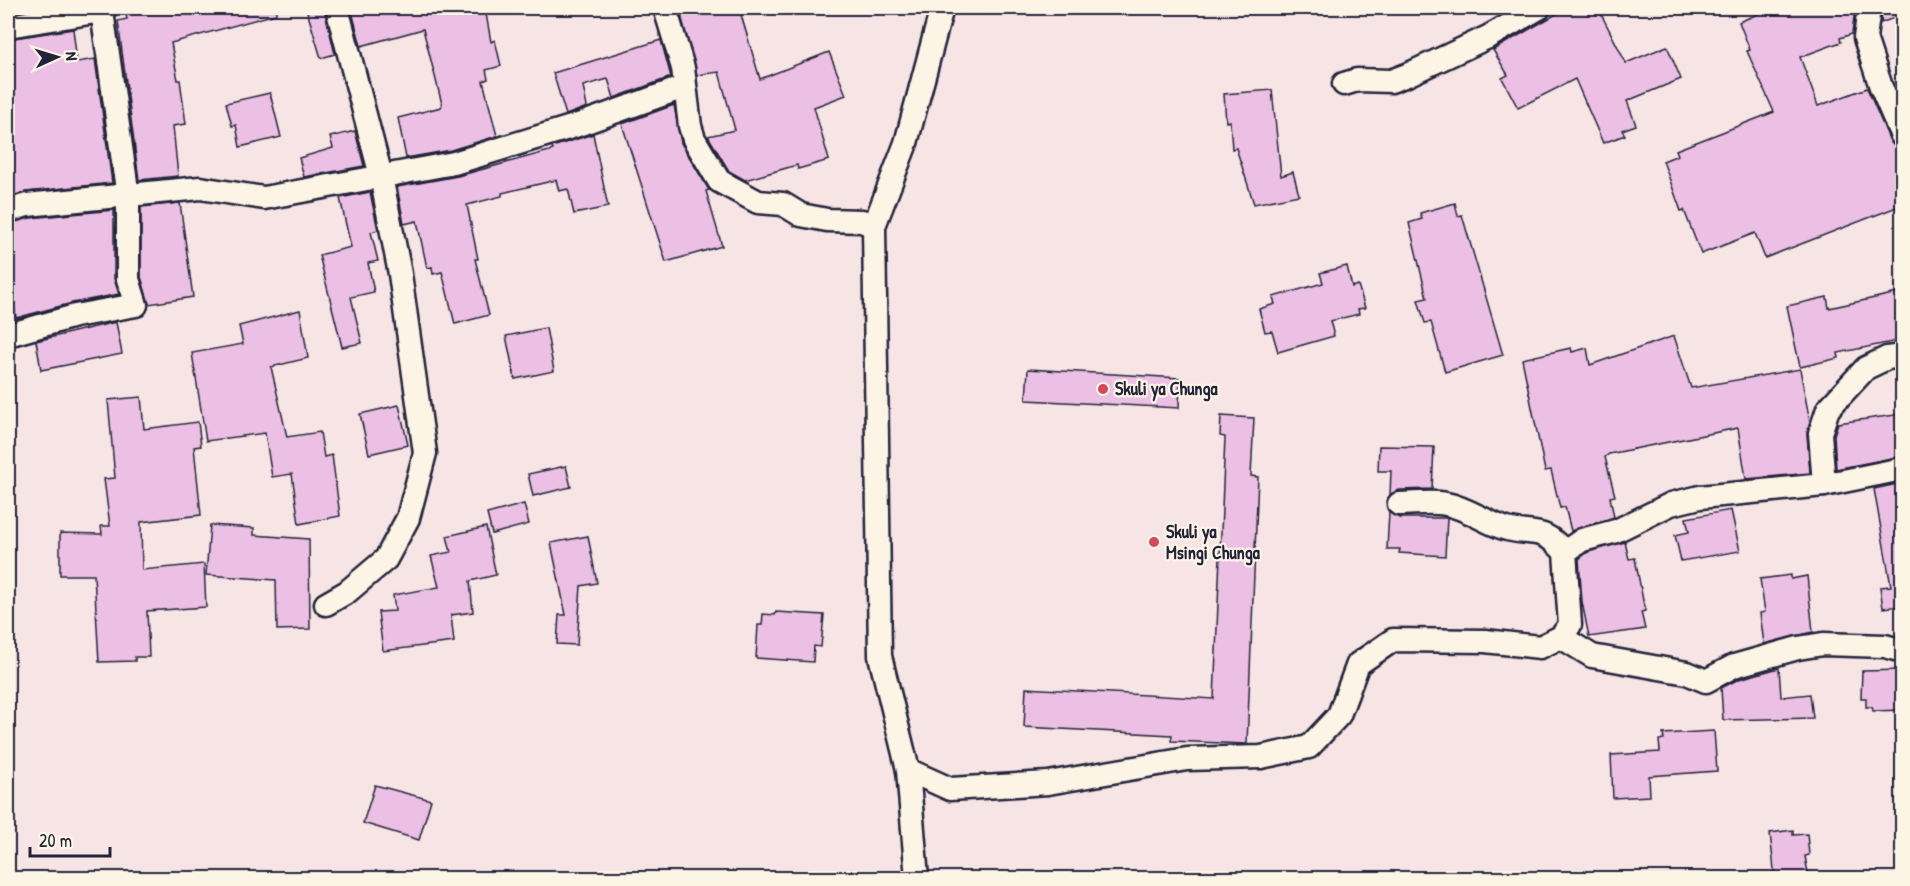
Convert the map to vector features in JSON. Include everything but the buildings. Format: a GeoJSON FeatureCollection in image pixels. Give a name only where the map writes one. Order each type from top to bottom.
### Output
{"type":"FeatureCollection","features":[{"type":"Feature","properties":{"kind":"street"},"geometry":{"type":"LineString","coordinates":[[326,604],[347,592],[386,560],[408,518],[425,453],[400,274],[381,176],[337,8]]}},
{"type":"Feature","properties":{"kind":"street"},"geometry":{"type":"LineString","coordinates":[[665,8],[683,68],[684,87],[694,139],[719,181],[758,202],[783,204],[801,215],[827,220],[861,221],[874,226]]}},
{"type":"Feature","properties":{"kind":"street"},"geometry":{"type":"LineString","coordinates":[[917,879],[908,770],[880,656],[874,226],[906,143],[942,8]]}},
{"type":"Feature","properties":{"kind":"street"},"geometry":{"type":"LineString","coordinates":[[1344,84],[1357,80],[1391,81],[1407,75],[1488,37],[1539,8]]}},
{"type":"Feature","properties":{"kind":"street"},"geometry":{"type":"LineString","coordinates":[[1869,8],[1865,38],[1881,87],[1902,136]]}},
{"type":"Feature","properties":{"kind":"street"},"geometry":{"type":"LineString","coordinates":[[8,26],[104,9],[128,197],[128,279],[136,305],[93,311],[8,335]]}},
{"type":"Feature","properties":{"kind":"street"},"geometry":{"type":"LineString","coordinates":[[8,211],[27,206],[200,188],[264,198],[453,163],[578,125],[684,87]]}},
{"type":"Feature","properties":{"kind":"street"},"geometry":{"type":"LineString","coordinates":[[1824,486],[1820,433],[1828,410],[1866,368],[1887,358],[1902,356]]}},
{"type":"Feature","properties":{"kind":"street"},"geometry":{"type":"LineString","coordinates":[[1565,552],[1582,540],[1616,531],[1671,504],[1700,497],[1824,486],[1902,469]]}},
{"type":"Feature","properties":{"kind":"street"},"geometry":{"type":"LineString","coordinates":[[908,770],[950,789],[1048,783],[1187,759],[1261,757],[1309,747],[1339,715],[1358,664],[1393,640],[1485,641],[1540,647],[1561,637],[1570,626],[1565,552],[1551,538],[1532,531],[1506,528],[1444,504],[1399,504]]}},
{"type":"Feature","properties":{"kind":"street"},"geometry":{"type":"LineString","coordinates":[[1561,637],[1592,656],[1687,674],[1707,681],[1734,666],[1798,648],[1822,644],[1885,646],[1902,651]]}},
{"type":"Feature","properties":{"kind":"place","name":"Skuli ya Chunga"},"geometry":{"type":"Point","coordinates":[1103,389]}},
{"type":"Feature","properties":{"kind":"place","name":"Skuli ya Msingi Chunga"},"geometry":{"type":"Point","coordinates":[1154,542]}}]}
